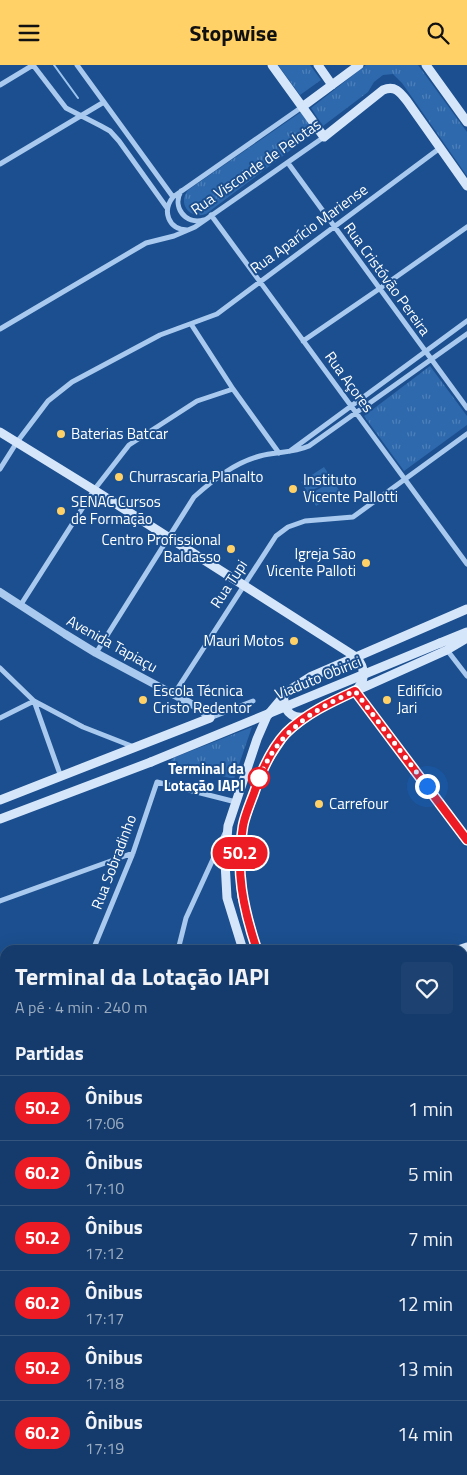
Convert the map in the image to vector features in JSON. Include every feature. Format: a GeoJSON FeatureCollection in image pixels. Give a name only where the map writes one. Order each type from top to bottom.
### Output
{"type":"FeatureCollection","features":[{"type":"Feature","properties":{"kind":"main road"},"geometry":{"type":"LineString","coordinates":[[272,65],[324,137]]}},
{"type":"Feature","properties":{"kind":"main road"},"geometry":{"type":"LineString","coordinates":[[318,65],[332,85]]}},
{"type":"Feature","properties":{"kind":"main road","name":"Rua Visconde de Pelotas"},"geometry":{"type":"LineString","coordinates":[[302,107],[359,65]]}},
{"type":"Feature","properties":{"kind":"main road"},"geometry":{"type":"LineString","coordinates":[[426,65],[467,122]]}},
{"type":"Feature","properties":{"kind":"main road","name":"Rua Visconde de Pelotas"},"geometry":{"type":"LineString","coordinates":[[324,137],[376,95],[389,88],[395,89],[400,93],[440,148]]}},
{"type":"Feature","properties":{"kind":"main road"},"geometry":{"type":"LineString","coordinates":[[440,148],[467,186]]}},
{"type":"Feature","properties":{"kind":"main road"},"geometry":{"type":"LineString","coordinates":[[0,432],[356,657],[361,663],[364,675],[363,681],[355,691]]}},
{"type":"Feature","properties":{"kind":"main road"},"geometry":{"type":"LineString","coordinates":[[241,945],[227,898],[225,862],[228,826],[257,739],[267,716],[288,691],[310,677],[467,609]]}},
{"type":"Feature","properties":{"kind":"main road","name":"Viaduto Obirici"},"geometry":{"type":"LineString","coordinates":[[0,819],[150,761],[467,632]]}},
{"type":"Feature","properties":{"kind":"main road"},"geometry":{"type":"LineString","coordinates":[[256,945],[242,897],[239,860],[243,825],[262,768],[286,733],[329,703],[447,650],[467,638]]}},
{"type":"Feature","properties":{"kind":"main road"},"geometry":{"type":"LineString","coordinates":[[288,691],[284,700],[286,710],[294,717],[308,716]]}},
{"type":"Feature","properties":{"kind":"main road"},"geometry":{"type":"LineString","coordinates":[[0,800],[210,719]]}},
{"type":"Feature","properties":{"kind":"street"},"geometry":{"type":"LineString","coordinates":[[0,85],[33,65],[66,108],[102,126],[119,141],[167,208]]}},
{"type":"Feature","properties":{"kind":"street"},"geometry":{"type":"LineString","coordinates":[[77,65],[172,197],[167,208],[167,214],[173,225],[184,230],[190,229]]}},
{"type":"Feature","properties":{"kind":"street"},"geometry":{"type":"LineString","coordinates":[[0,164],[104,102]]}},
{"type":"Feature","properties":{"kind":"street","name":"Rua Visconde de Pelotas"},"geometry":{"type":"LineString","coordinates":[[172,197],[302,107]]}},
{"type":"Feature","properties":{"kind":"street","name":"Rua Visconde de Pelotas"},"geometry":{"type":"LineString","coordinates":[[0,329],[146,243],[190,229],[324,137]]}},
{"type":"Feature","properties":{"kind":"street","name":"Rua Aparício Mariense"},"geometry":{"type":"LineString","coordinates":[[0,469],[17,442],[48,401],[72,382],[160,335],[191,325],[217,313],[440,148]]}},
{"type":"Feature","properties":{"kind":"street","name":"Rua Cristóvão Pereira"},"geometry":{"type":"LineString","coordinates":[[288,163],[467,408]]}},
{"type":"Feature","properties":{"kind":"street"},"geometry":{"type":"LineString","coordinates":[[183,189],[178,199],[180,211],[188,219],[200,221],[206,219]]}},
{"type":"Feature","properties":{"kind":"street","name":"Rua Açores"},"geometry":{"type":"LineString","coordinates":[[211,215],[467,564]]}},
{"type":"Feature","properties":{"kind":"street"},"geometry":{"type":"LineString","coordinates":[[303,341],[467,227]]}},
{"type":"Feature","properties":{"kind":"street"},"geometry":{"type":"LineString","coordinates":[[288,452],[467,321]]}},
{"type":"Feature","properties":{"kind":"street"},"geometry":{"type":"LineString","coordinates":[[191,325],[233,389],[279,453]]}},
{"type":"Feature","properties":{"kind":"street"},"geometry":{"type":"LineString","coordinates":[[96,653],[194,497],[214,480],[244,462],[262,456],[298,451],[309,446],[467,334]]}},
{"type":"Feature","properties":{"kind":"street"},"geometry":{"type":"LineString","coordinates":[[20,606],[94,490],[122,452],[136,439],[197,401],[233,389]]}},
{"type":"Feature","properties":{"kind":"street","name":"Rua Tupi"},"geometry":{"type":"LineString","coordinates":[[174,694],[276,536],[288,527],[305,521],[353,517],[467,434]]}},
{"type":"Feature","properties":{"kind":"street","name":"Avenida Tapiaçu"},"geometry":{"type":"LineString","coordinates":[[0,592],[96,653],[199,708],[210,719]]}},
{"type":"Feature","properties":{"kind":"street"},"geometry":{"type":"LineString","coordinates":[[447,650],[467,676]]}},
{"type":"Feature","properties":{"kind":"street"},"geometry":{"type":"LineString","coordinates":[[0,668],[34,701],[83,727],[137,748]]}},
{"type":"Feature","properties":{"kind":"street"},"geometry":{"type":"LineString","coordinates":[[355,691],[467,840]]}},
{"type":"Feature","properties":{"kind":"street"},"geometry":{"type":"LineString","coordinates":[[0,718],[34,701]]}},
{"type":"Feature","properties":{"kind":"street"},"geometry":{"type":"LineString","coordinates":[[34,701],[61,777]]}},
{"type":"Feature","properties":{"kind":"street"},"geometry":{"type":"LineString","coordinates":[[210,719],[253,701]]}},
{"type":"Feature","properties":{"kind":"street","name":"Rua Sobradinho"},"geometry":{"type":"LineString","coordinates":[[95,945],[133,853],[157,782],[236,802]]}},
{"type":"Feature","properties":{"kind":"street"},"geometry":{"type":"LineString","coordinates":[[179,945],[186,918],[228,826]]}},
{"type":"Feature","properties":{"kind":"street"},"geometry":{"type":"LineString","coordinates":[[0,901],[133,853]]}},
{"type":"Feature","properties":{"kind":"green space"},"geometry":{"type":"Polygon","coordinates":[[[278,65],[310,65],[321,80],[300,95],[278,65]]]}},
{"type":"Feature","properties":{"kind":"green space"},"geometry":{"type":"Polygon","coordinates":[[[366,65],[418,65],[467,132],[467,176],[402,83],[393,74],[383,75],[374,82],[368,92],[323,126],[311,108],[366,65]]]}},
{"type":"Feature","properties":{"kind":"green space"},"geometry":{"type":"Polygon","coordinates":[[[301,112],[316,131],[206,214],[195,215],[190,213],[184,201],[188,190],[301,112]]]}},
{"type":"Feature","properties":{"kind":"green space"},"geometry":{"type":"Polygon","coordinates":[[[430,366],[467,416],[467,425],[404,471],[364,416],[430,366]]]}},
{"type":"Feature","properties":{"kind":"green space"},"geometry":{"type":"Polygon","coordinates":[[[324,467],[332,479],[308,493],[301,482],[324,467]]]}},
{"type":"Feature","properties":{"kind":"green space"},"geometry":{"type":"Polygon","coordinates":[[[332,481],[340,491],[316,506],[309,495],[332,481]]]}},
{"type":"Feature","properties":{"kind":"green space"},"geometry":{"type":"Polygon","coordinates":[[[252,727],[234,779],[170,763],[173,758],[252,727]]]}},
{"type":"Feature","properties":{"kind":"waterway"},"geometry":{"type":"LineString","coordinates":[[54,65],[78,98]]}},
{"type":"Feature","properties":{"kind":"bus line","name":"50.2"},"geometry":{"type":"LineString","coordinates":[[255,945],[242,897],[239,860],[243,825],[262,768],[286,733],[329,703],[355,691],[467,840]]}},
{"type":"Feature","properties":{"kind":"place","name":"Baterias Batcar"},"geometry":{"type":"Point","coordinates":[61,434]}},
{"type":"Feature","properties":{"kind":"place","name":"Churrascaria Planalto"},"geometry":{"type":"Point","coordinates":[119,477]}},
{"type":"Feature","properties":{"kind":"place","name":"Instituto Vicente Pallotti"},"geometry":{"type":"Point","coordinates":[293,489]}},
{"type":"Feature","properties":{"kind":"place","name":"SENAC Cursos de Formação"},"geometry":{"type":"Point","coordinates":[61,511]}},
{"type":"Feature","properties":{"kind":"place","name":"Centro Profissional Baldasso"},"geometry":{"type":"Point","coordinates":[231,549]}},
{"type":"Feature","properties":{"kind":"place","name":"Igreja São Vicente Palloti"},"geometry":{"type":"Point","coordinates":[366,563]}},
{"type":"Feature","properties":{"kind":"place","name":"Mauri Motos"},"geometry":{"type":"Point","coordinates":[294,641]}},
{"type":"Feature","properties":{"kind":"place","name":"Escola Técnica Cristo Redentor"},"geometry":{"type":"Point","coordinates":[143,700]}},
{"type":"Feature","properties":{"kind":"place","name":"Edifício Jari"},"geometry":{"type":"Point","coordinates":[387,700]}},
{"type":"Feature","properties":{"kind":"place","name":"Terminal da Lotação IAPI"},"geometry":{"type":"Point","coordinates":[259,778]}},
{"type":"Feature","properties":{"kind":"place","name":"Carrefour"},"geometry":{"type":"Point","coordinates":[319,804]}},
{"type":"Feature","properties":{"kind":"route"},"geometry":{"type":"LineString","coordinates":[[259,778],[258,782],[262,768],[286,733],[329,703],[355,691],[427,786]]}}]}
